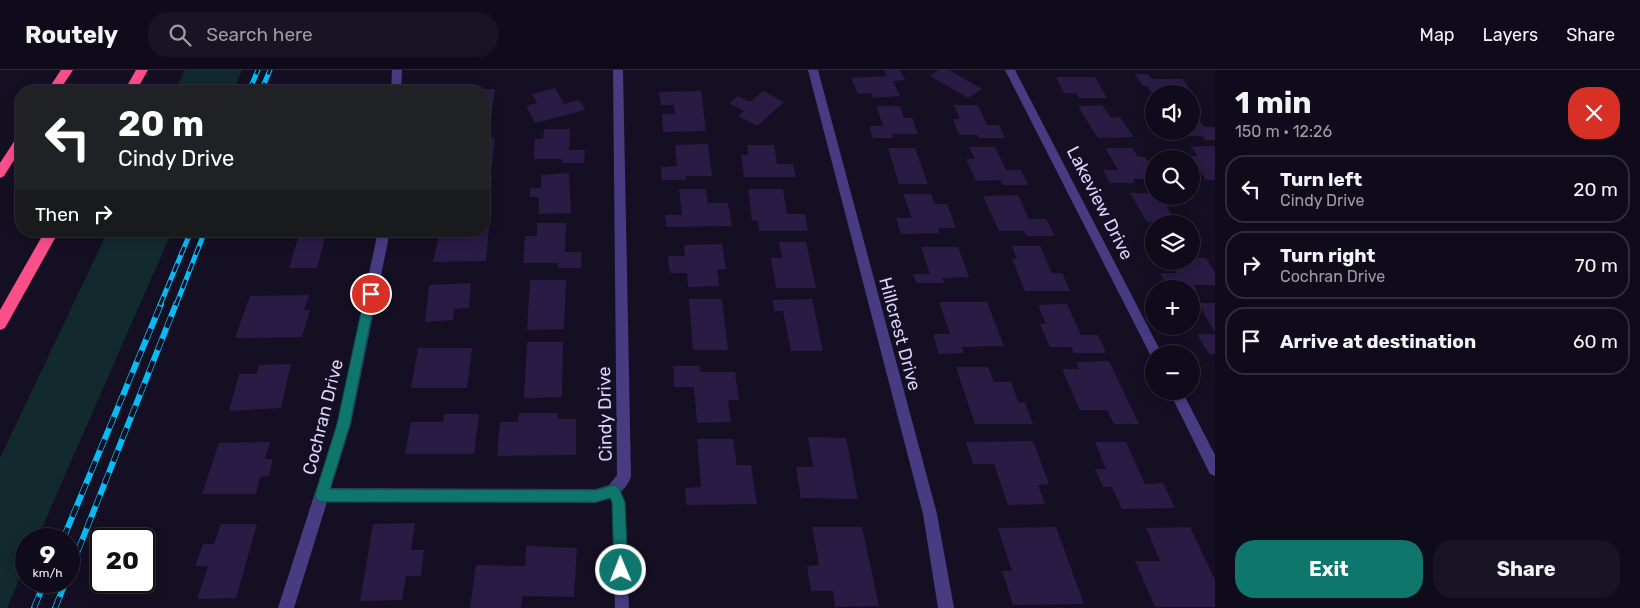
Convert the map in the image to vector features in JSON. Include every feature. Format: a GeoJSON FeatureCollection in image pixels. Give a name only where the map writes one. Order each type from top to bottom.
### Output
{"type":"FeatureCollection","features":[{"type":"Feature","properties":{"kind":"highway"},"geometry":{"type":"LineString","coordinates":[[58,85],[67,70]]}},
{"type":"Feature","properties":{"kind":"highway"},"geometry":{"type":"LineString","coordinates":[[133,85],[142,70]]}},
{"type":"Feature","properties":{"kind":"highway"},"geometry":{"type":"LineString","coordinates":[[0,173],[15,149]]}},
{"type":"Feature","properties":{"kind":"highway"},"geometry":{"type":"LineString","coordinates":[[0,324],[49,237]]}},
{"type":"Feature","properties":{"kind":"street"},"geometry":{"type":"LineString","coordinates":[[396,85],[397,70]]}},
{"type":"Feature","properties":{"kind":"street","name":"Cindy Drive"},"geometry":{"type":"LineString","coordinates":[[613,491],[624,477],[618,70]]}},
{"type":"Feature","properties":{"kind":"street","name":"Hillcrest Drive"},"geometry":{"type":"LineString","coordinates":[[813,70],[930,514],[946,608]]}},
{"type":"Feature","properties":{"kind":"street","name":"Lakeview Drive"},"geometry":{"type":"LineString","coordinates":[[1010,70],[1151,345]]}},
{"type":"Feature","properties":{"kind":"street","name":"Cochran Drive"},"geometry":{"type":"LineString","coordinates":[[286,608],[344,424],[383,237]]}},
{"type":"Feature","properties":{"kind":"street"},"geometry":{"type":"LineString","coordinates":[[1180,400],[1215,469]]}},
{"type":"Feature","properties":{"kind":"street"},"geometry":{"type":"LineString","coordinates":[[322,495],[596,496],[613,491]]}},
{"type":"Feature","properties":{"kind":"lane"},"geometry":{"type":"LineString","coordinates":[[613,491],[619,508],[622,608]]}},
{"type":"Feature","properties":{"kind":"green space"},"geometry":{"type":"Polygon","coordinates":[[[185,70],[242,70],[236,85],[178,85],[185,70]]]}},
{"type":"Feature","properties":{"kind":"green space"},"geometry":{"type":"Polygon","coordinates":[[[105,237],[169,237],[42,528],[15,528],[15,589],[7,608],[0,608],[0,458],[105,237]]]}},
{"type":"Feature","properties":{"kind":"building"},"geometry":{"type":"Polygon","coordinates":[[[884,70],[900,70],[905,80],[893,81],[900,96],[873,98],[871,93],[858,94],[851,78],[887,76],[884,70]]]}},
{"type":"Feature","properties":{"kind":"building"},"geometry":{"type":"Polygon","coordinates":[[[939,70],[949,70],[982,89],[968,98],[930,76],[939,70]]]}},
{"type":"Feature","properties":{"kind":"building"},"geometry":{"type":"Polygon","coordinates":[[[1135,74],[1148,74],[1152,79],[1183,79],[1187,85],[1145,85],[1143,86],[1135,74]]]}},
{"type":"Feature","properties":{"kind":"building"},"geometry":{"type":"Polygon","coordinates":[[[1056,77],[1095,77],[1107,98],[1079,98],[1076,93],[1064,93],[1056,77]]]}},
{"type":"Feature","properties":{"kind":"building"},"geometry":{"type":"Polygon","coordinates":[[[555,88],[564,104],[579,100],[585,110],[535,123],[526,106],[537,103],[532,94],[555,88]]]}},
{"type":"Feature","properties":{"kind":"building"},"geometry":{"type":"Polygon","coordinates":[[[490,89],[495,89],[491,119],[490,89]]]}},
{"type":"Feature","properties":{"kind":"building"},"geometry":{"type":"Polygon","coordinates":[[[701,91],[706,131],[663,132],[662,114],[675,114],[674,105],[661,105],[659,92],[701,91]]]}},
{"type":"Feature","properties":{"kind":"building"},"geometry":{"type":"Polygon","coordinates":[[[763,91],[784,102],[757,126],[738,116],[744,111],[729,103],[738,96],[750,102],[763,91]]]}},
{"type":"Feature","properties":{"kind":"building"},"geometry":{"type":"Polygon","coordinates":[[[954,105],[978,105],[987,125],[999,125],[1005,138],[979,138],[978,135],[959,135],[953,119],[960,119],[954,105]]]}},
{"type":"Feature","properties":{"kind":"building"},"geometry":{"type":"Polygon","coordinates":[[[1102,105],[1111,118],[1120,117],[1134,137],[1098,138],[1078,106],[1102,105]]]}},
{"type":"Feature","properties":{"kind":"building"},"geometry":{"type":"Polygon","coordinates":[[[876,106],[900,106],[904,118],[912,118],[918,134],[892,134],[893,138],[873,138],[869,126],[883,126],[876,106]]]}},
{"type":"Feature","properties":{"kind":"building"},"geometry":{"type":"Polygon","coordinates":[[[1200,121],[1204,127],[1215,127],[1215,140],[1205,140],[1200,136],[1200,121]]]}},
{"type":"Feature","properties":{"kind":"building"},"geometry":{"type":"Polygon","coordinates":[[[544,129],[570,129],[569,150],[585,150],[584,163],[562,163],[562,159],[534,159],[535,139],[543,139],[544,129]]]}},
{"type":"Feature","properties":{"kind":"building"},"geometry":{"type":"Polygon","coordinates":[[[490,138],[495,138],[492,166],[490,166],[490,138]]]}},
{"type":"Feature","properties":{"kind":"building"},"geometry":{"type":"Polygon","coordinates":[[[708,144],[712,176],[686,176],[686,180],[662,180],[661,167],[677,166],[675,145],[708,144]]]}},
{"type":"Feature","properties":{"kind":"building"},"geometry":{"type":"Polygon","coordinates":[[[747,145],[774,145],[777,164],[793,164],[796,177],[744,177],[741,155],[748,155],[747,145]]]}},
{"type":"Feature","properties":{"kind":"building"},"geometry":{"type":"Polygon","coordinates":[[[1215,146],[1215,180],[1206,180],[1200,171],[1200,150],[1193,150],[1191,147],[1215,146]]]}},
{"type":"Feature","properties":{"kind":"building"},"geometry":{"type":"Polygon","coordinates":[[[969,147],[995,147],[1006,170],[1021,170],[1028,185],[1003,185],[1000,180],[976,181],[966,159],[975,159],[969,147]]]}},
{"type":"Feature","properties":{"kind":"building"},"geometry":{"type":"Polygon","coordinates":[[[888,148],[915,148],[928,184],[899,184],[888,148]]]}},
{"type":"Feature","properties":{"kind":"building"},"geometry":{"type":"Polygon","coordinates":[[[1105,148],[1132,148],[1138,157],[1145,157],[1145,179],[1133,179],[1135,183],[1110,183],[1103,170],[1118,170],[1105,148]]]}},
{"type":"Feature","properties":{"kind":"building"},"geometry":{"type":"Polygon","coordinates":[[[569,173],[571,213],[539,214],[539,197],[530,197],[530,188],[541,188],[541,175],[569,173]]]}},
{"type":"Feature","properties":{"kind":"building"},"geometry":{"type":"Polygon","coordinates":[[[679,189],[706,189],[708,203],[728,203],[732,226],[666,227],[665,215],[682,215],[679,189]]]}},
{"type":"Feature","properties":{"kind":"building"},"geometry":{"type":"Polygon","coordinates":[[[748,189],[783,189],[787,214],[805,214],[808,231],[759,231],[758,221],[752,220],[748,189]]]}},
{"type":"Feature","properties":{"kind":"building"},"geometry":{"type":"Polygon","coordinates":[[[1130,193],[1145,193],[1145,205],[1166,205],[1172,215],[1145,215],[1145,219],[1130,193]]]}},
{"type":"Feature","properties":{"kind":"building"},"geometry":{"type":"Polygon","coordinates":[[[903,194],[931,194],[935,204],[947,204],[956,228],[938,228],[939,233],[901,234],[896,218],[912,218],[903,194]]]}},
{"type":"Feature","properties":{"kind":"building"},"geometry":{"type":"Polygon","coordinates":[[[1018,195],[1029,219],[1046,219],[1055,236],[1027,236],[1024,231],[999,231],[983,196],[1018,195]]]}},
{"type":"Feature","properties":{"kind":"building"},"geometry":{"type":"Polygon","coordinates":[[[537,223],[566,223],[565,252],[582,252],[581,268],[558,268],[558,263],[523,263],[525,236],[537,236],[537,223]]]}},
{"type":"Feature","properties":{"kind":"building"},"geometry":{"type":"Polygon","coordinates":[[[298,237],[325,237],[317,268],[289,268],[298,237]]]}},
{"type":"Feature","properties":{"kind":"building"},"geometry":{"type":"Polygon","coordinates":[[[439,237],[488,237],[486,261],[433,262],[439,237]]]}},
{"type":"Feature","properties":{"kind":"building"},"geometry":{"type":"Polygon","coordinates":[[[779,242],[806,242],[816,288],[776,288],[771,258],[782,258],[779,242]]]}},
{"type":"Feature","properties":{"kind":"building"},"geometry":{"type":"Polygon","coordinates":[[[722,244],[726,269],[717,269],[719,286],[688,287],[687,273],[670,273],[668,256],[685,256],[684,245],[722,244]]]}},
{"type":"Feature","properties":{"kind":"building"},"geometry":{"type":"Polygon","coordinates":[[[1012,246],[1040,246],[1052,273],[1062,273],[1070,291],[1025,291],[1012,259],[1017,259],[1012,246]]]}},
{"type":"Feature","properties":{"kind":"building"},"geometry":{"type":"Polygon","coordinates":[[[921,247],[958,247],[969,277],[942,278],[944,283],[916,283],[913,274],[930,274],[921,247]]]}},
{"type":"Feature","properties":{"kind":"building"},"geometry":{"type":"Polygon","coordinates":[[[1200,258],[1206,258],[1215,272],[1215,285],[1200,285],[1200,280],[1164,280],[1160,273],[1177,273],[1175,270],[1200,270],[1200,258]]]}},
{"type":"Feature","properties":{"kind":"building"},"geometry":{"type":"Polygon","coordinates":[[[530,280],[566,280],[564,329],[527,330],[530,280]]]}},
{"type":"Feature","properties":{"kind":"building"},"geometry":{"type":"Polygon","coordinates":[[[471,283],[469,308],[454,309],[453,320],[425,322],[429,285],[471,283]]]}},
{"type":"Feature","properties":{"kind":"building"},"geometry":{"type":"Polygon","coordinates":[[[309,295],[304,310],[310,310],[302,337],[235,338],[250,296],[309,295]]]}},
{"type":"Feature","properties":{"kind":"building"},"geometry":{"type":"Polygon","coordinates":[[[689,299],[722,299],[728,350],[693,350],[689,299]]]}},
{"type":"Feature","properties":{"kind":"building"},"geometry":{"type":"Polygon","coordinates":[[[812,299],[823,351],[791,351],[783,311],[774,311],[773,300],[812,299]]]}},
{"type":"Feature","properties":{"kind":"building"},"geometry":{"type":"Polygon","coordinates":[[[939,302],[987,302],[1004,346],[962,347],[964,353],[939,354],[933,334],[950,334],[939,302]]]}},
{"type":"Feature","properties":{"kind":"building"},"geometry":{"type":"Polygon","coordinates":[[[1200,303],[1215,303],[1215,333],[1200,307],[1200,303]]]}},
{"type":"Feature","properties":{"kind":"building"},"geometry":{"type":"Polygon","coordinates":[[[1067,304],[1081,335],[1098,335],[1106,353],[1074,353],[1071,347],[1050,347],[1040,324],[1046,324],[1038,305],[1067,304]]]}},
{"type":"Feature","properties":{"kind":"building"},"geometry":{"type":"Polygon","coordinates":[[[1215,334],[1215,354],[1209,354],[1198,335],[1215,334]]]}},
{"type":"Feature","properties":{"kind":"building"},"geometry":{"type":"Polygon","coordinates":[[[527,342],[563,342],[562,397],[524,398],[527,342]]]}},
{"type":"Feature","properties":{"kind":"building"},"geometry":{"type":"Polygon","coordinates":[[[418,348],[472,348],[467,388],[411,388],[418,348]]]}},
{"type":"Feature","properties":{"kind":"building"},"geometry":{"type":"Polygon","coordinates":[[[1109,361],[1139,424],[1114,424],[1107,410],[1080,410],[1062,369],[1079,369],[1076,362],[1109,361]]]}},
{"type":"Feature","properties":{"kind":"building"},"geometry":{"type":"Polygon","coordinates":[[[291,364],[281,408],[229,411],[239,374],[257,374],[259,365],[291,364]]]}},
{"type":"Feature","properties":{"kind":"building"},"geometry":{"type":"Polygon","coordinates":[[[673,366],[699,366],[700,372],[735,372],[739,400],[728,400],[731,422],[697,423],[694,387],[674,387],[673,366]]]}},
{"type":"Feature","properties":{"kind":"building"},"geometry":{"type":"Polygon","coordinates":[[[956,367],[988,367],[994,382],[1011,382],[1019,403],[1025,402],[1033,424],[975,424],[956,367]]]}},
{"type":"Feature","properties":{"kind":"building"},"geometry":{"type":"Polygon","coordinates":[[[519,413],[558,413],[558,419],[576,419],[576,455],[497,456],[500,422],[518,422],[519,413]]]}},
{"type":"Feature","properties":{"kind":"building"},"geometry":{"type":"Polygon","coordinates":[[[444,414],[479,414],[474,454],[405,454],[411,422],[443,422],[444,414]]]}},
{"type":"Feature","properties":{"kind":"building"},"geometry":{"type":"Polygon","coordinates":[[[808,437],[846,438],[858,499],[801,498],[796,467],[813,467],[808,437]]]}},
{"type":"Feature","properties":{"kind":"building"},"geometry":{"type":"Polygon","coordinates":[[[697,439],[733,439],[737,465],[751,465],[757,504],[686,505],[685,488],[701,487],[697,439]]]}},
{"type":"Feature","properties":{"kind":"building"},"geometry":{"type":"Polygon","coordinates":[[[1033,441],[1049,484],[1038,485],[1045,504],[1008,505],[994,464],[973,464],[966,442],[1033,441]]]}},
{"type":"Feature","properties":{"kind":"building"},"geometry":{"type":"Polygon","coordinates":[[[270,442],[265,459],[273,459],[269,476],[260,477],[256,494],[202,494],[219,443],[270,442]]]}},
{"type":"Feature","properties":{"kind":"building"},"geometry":{"type":"Polygon","coordinates":[[[1095,442],[1126,442],[1145,484],[1163,483],[1175,508],[1122,509],[1112,487],[1103,487],[1095,469],[1106,469],[1095,442]]]}},
{"type":"Feature","properties":{"kind":"building"},"geometry":{"type":"Polygon","coordinates":[[[415,523],[411,550],[424,550],[421,576],[406,576],[402,600],[360,601],[373,524],[415,523]]]}},
{"type":"Feature","properties":{"kind":"building"},"geometry":{"type":"Polygon","coordinates":[[[221,524],[257,524],[236,598],[197,599],[208,566],[195,566],[203,544],[214,544],[221,524]]]}},
{"type":"Feature","properties":{"kind":"building"},"geometry":{"type":"Polygon","coordinates":[[[812,527],[862,527],[879,606],[835,607],[833,591],[811,591],[807,566],[819,565],[812,527]]]}},
{"type":"Feature","properties":{"kind":"building"},"geometry":{"type":"Polygon","coordinates":[[[1056,527],[1084,604],[1013,605],[1002,571],[1012,571],[998,528],[1056,527]]]}},
{"type":"Feature","properties":{"kind":"building"},"geometry":{"type":"Polygon","coordinates":[[[1190,527],[1215,580],[1215,607],[1155,607],[1135,561],[1160,561],[1146,528],[1190,527]]]}},
{"type":"Feature","properties":{"kind":"building"},"geometry":{"type":"Polygon","coordinates":[[[526,546],[577,548],[574,597],[522,596],[521,608],[470,608],[476,565],[525,566],[526,546]]]}},
{"type":"Feature","properties":{"kind":"railway"},"geometry":{"type":"LineString","coordinates":[[252,85],[258,70]]}},
{"type":"Feature","properties":{"kind":"railway"},"geometry":{"type":"LineString","coordinates":[[264,85],[270,70]]}},
{"type":"Feature","properties":{"kind":"railway"},"geometry":{"type":"LineString","coordinates":[[160,305],[188,237]]}},
{"type":"Feature","properties":{"kind":"railway"},"geometry":{"type":"LineString","coordinates":[[176,305],[203,237]]}},
{"type":"Feature","properties":{"kind":"railway"},"geometry":{"type":"LineString","coordinates":[[68,528],[161,304]]}},
{"type":"Feature","properties":{"kind":"railway"},"geometry":{"type":"LineString","coordinates":[[80,545],[176,304]]}},
{"type":"Feature","properties":{"kind":"railway"},"geometry":{"type":"LineString","coordinates":[[34,608],[40,593]]}},
{"type":"Feature","properties":{"kind":"railway"},"geometry":{"type":"LineString","coordinates":[[55,608],[61,593]]}},
{"type":"Feature","properties":{"kind":"route"},"geometry":{"type":"LineString","coordinates":[[371,294],[344,424],[322,495],[596,496],[613,491],[618,502],[621,570]]}}]}
